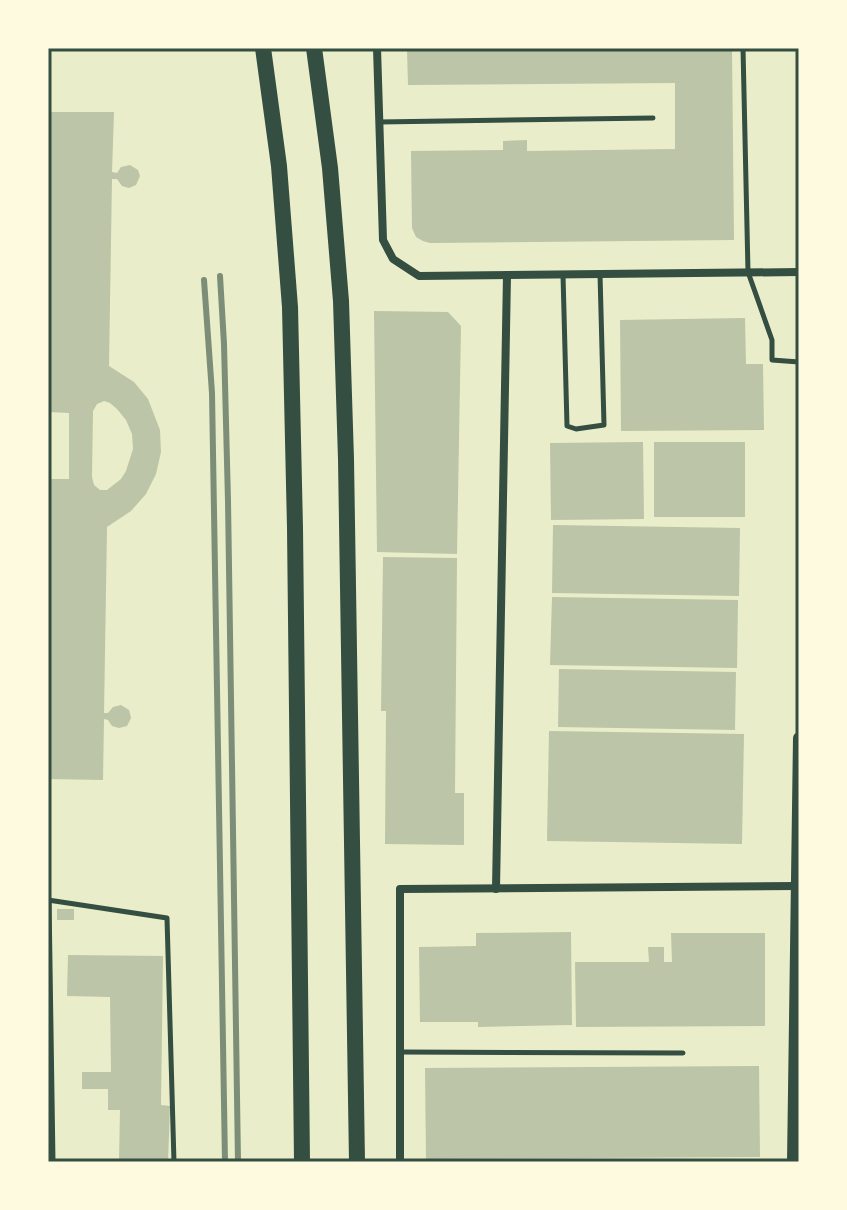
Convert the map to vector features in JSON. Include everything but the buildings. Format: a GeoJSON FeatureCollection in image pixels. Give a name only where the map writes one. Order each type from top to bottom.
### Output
{"type":"FeatureCollection","features":[{"type":"Feature","properties":{"kind":"main road"},"geometry":{"type":"LineString","coordinates":[[263,48],[279,166],[290,307],[302,1162]]}},
{"type":"Feature","properties":{"kind":"main road"},"geometry":{"type":"LineString","coordinates":[[314,48],[330,168],[341,301],[357,1162]]}},
{"type":"Feature","properties":{"kind":"street"},"geometry":{"type":"LineString","coordinates":[[377,48],[383,240],[393,259],[419,276],[799,272]]}},
{"type":"Feature","properties":{"kind":"street"},"geometry":{"type":"LineString","coordinates":[[496,889],[507,275]]}},
{"type":"Feature","properties":{"kind":"street"},"geometry":{"type":"LineString","coordinates":[[793,1162],[799,738]]}},
{"type":"Feature","properties":{"kind":"street"},"geometry":{"type":"LineString","coordinates":[[400,1162],[400,889],[797,886]]}},
{"type":"Feature","properties":{"kind":"lane"},"geometry":{"type":"LineString","coordinates":[[743,48],[748,272],[772,340],[772,360],[799,362]]}},
{"type":"Feature","properties":{"kind":"lane"},"geometry":{"type":"LineString","coordinates":[[379,122],[653,118]]}},
{"type":"Feature","properties":{"kind":"lane"},"geometry":{"type":"LineString","coordinates":[[563,275],[567,426],[576,429],[604,425],[600,274]]}},
{"type":"Feature","properties":{"kind":"lane"},"geometry":{"type":"LineString","coordinates":[[53,1162],[49,900],[167,918],[174,1162]]}},
{"type":"Feature","properties":{"kind":"lane"},"geometry":{"type":"LineString","coordinates":[[400,1052],[683,1053]]}},
{"type":"Feature","properties":{"kind":"railway"},"geometry":{"type":"LineString","coordinates":[[220,276],[228,501],[238,1162]]}},
{"type":"Feature","properties":{"kind":"railway"},"geometry":{"type":"LineString","coordinates":[[204,280],[212,393],[225,1162]]}}]}
